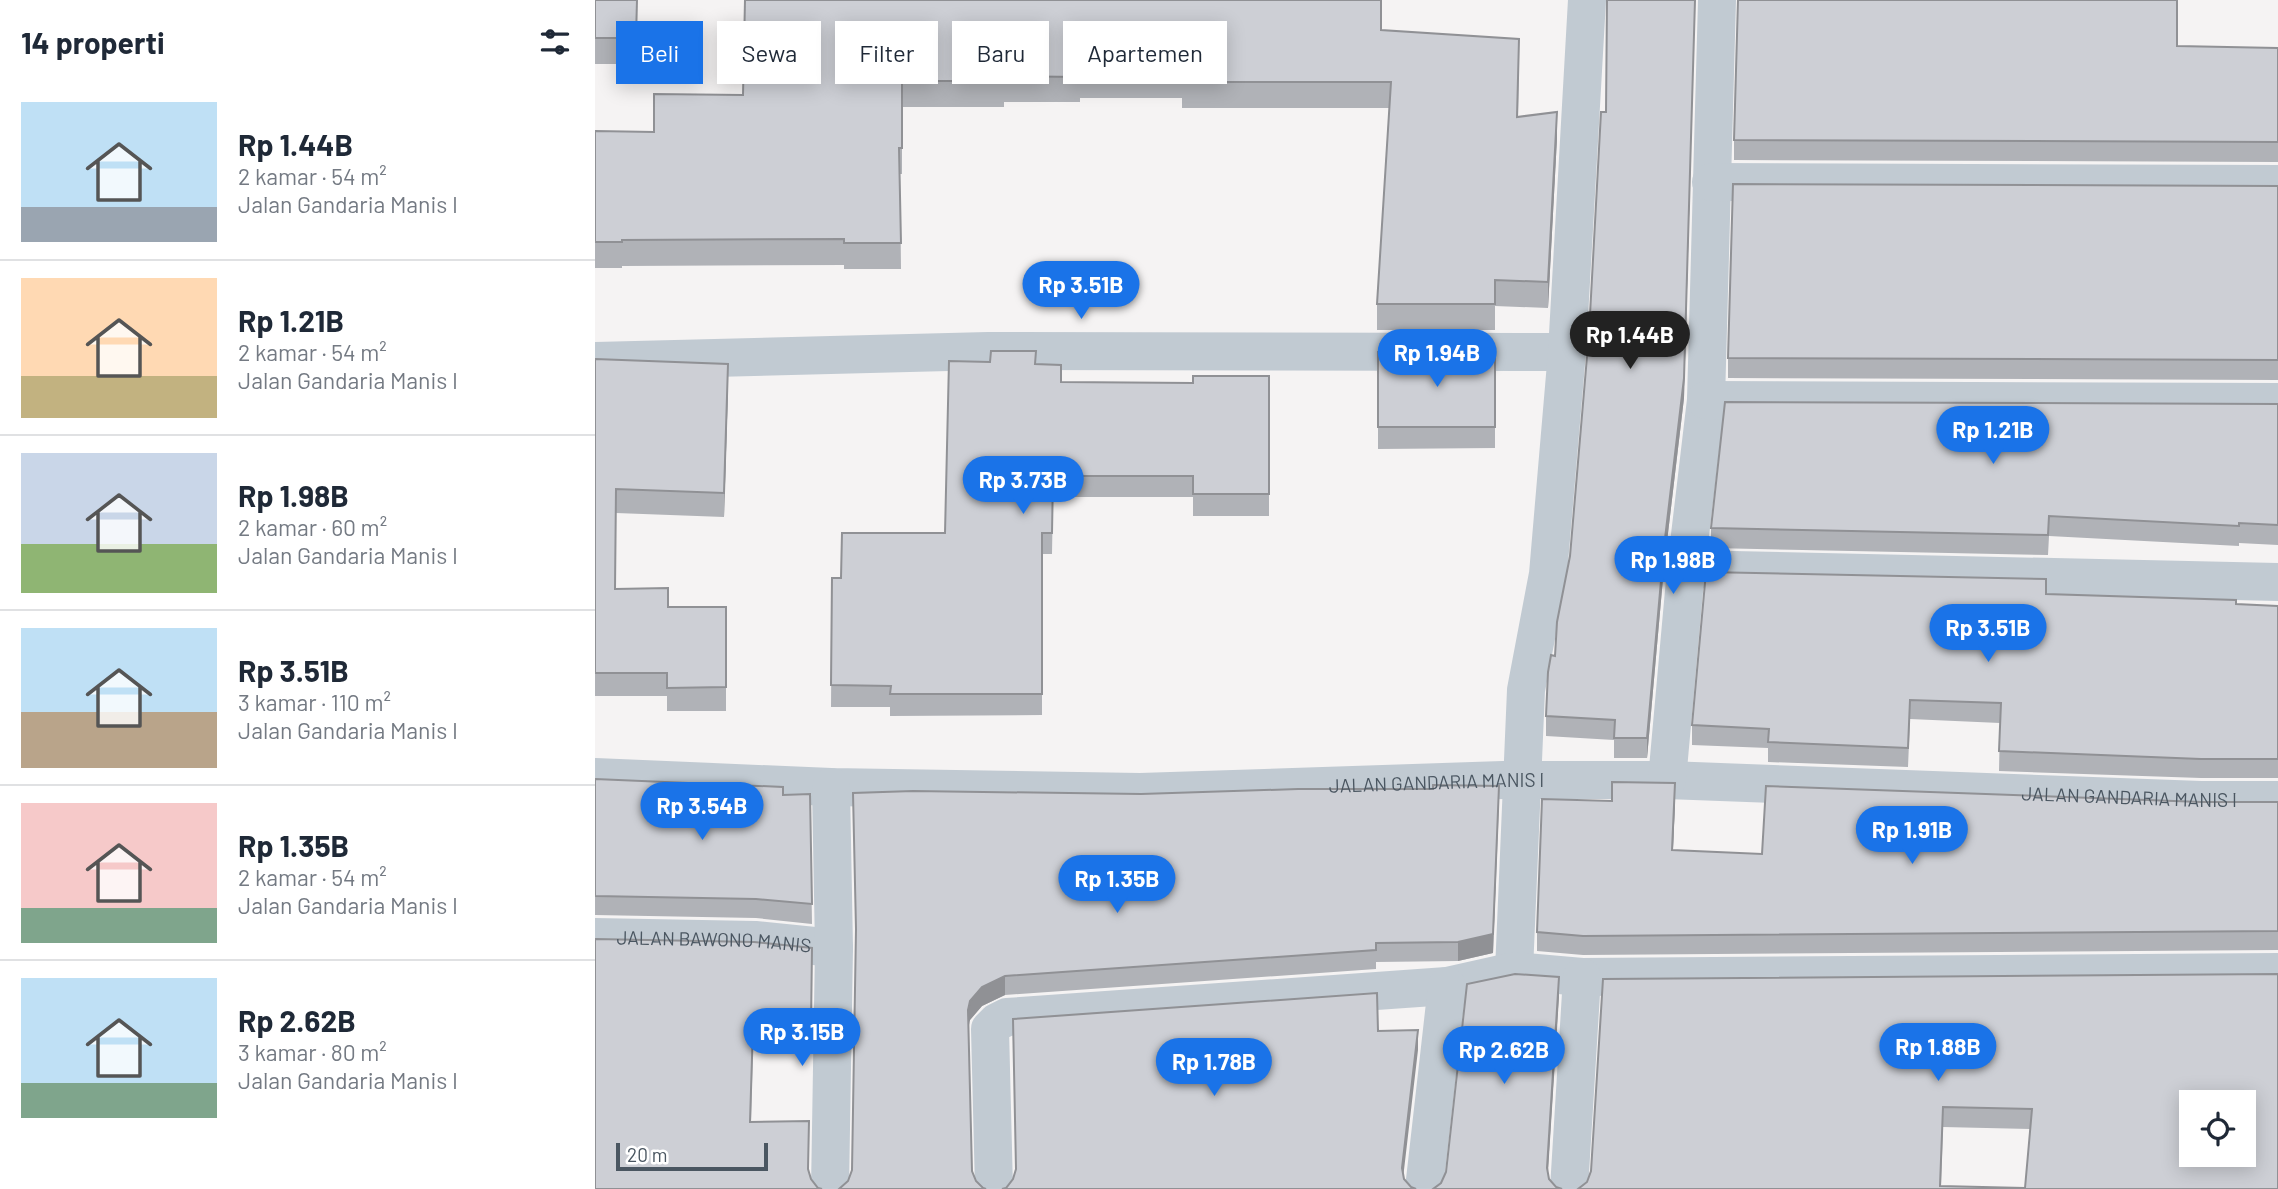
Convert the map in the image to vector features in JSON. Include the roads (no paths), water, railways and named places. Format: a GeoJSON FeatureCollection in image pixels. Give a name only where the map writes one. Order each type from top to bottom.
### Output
{"type":"FeatureCollection","features":[{"type":"Feature","properties":{"kind":"street"},"geometry":{"type":"LineString","coordinates":[[1514,971],[1525,690],[1548,574],[1567,352],[1587,0]]}},
{"type":"Feature","properties":{"kind":"street"},"geometry":{"type":"LineString","coordinates":[[1667,780],[1686,569],[1706,400],[1717,0]]}},
{"type":"Feature","properties":{"kind":"street"},"geometry":{"type":"LineString","coordinates":[[1711,182],[2278,184]]}},
{"type":"Feature","properties":{"kind":"street"},"geometry":{"type":"LineString","coordinates":[[595,361],[988,351],[1567,352]]}},
{"type":"Feature","properties":{"kind":"street"},"geometry":{"type":"LineString","coordinates":[[1706,400],[2278,402]]}},
{"type":"Feature","properties":{"kind":"street"},"geometry":{"type":"LineString","coordinates":[[1686,569],[2278,582]]}},
{"type":"Feature","properties":{"kind":"street","name":"JALAN GANDARIA MANIS I"},"geometry":{"type":"LineString","coordinates":[[595,777],[831,787],[1140,792],[1522,780],[1667,780],[2201,800],[2278,800]]}},
{"type":"Feature","properties":{"kind":"street"},"geometry":{"type":"LineString","coordinates":[[830,1189],[834,948],[831,787]]}},
{"type":"Feature","properties":{"kind":"street","name":"JALAN BAWONO MANIS"},"geometry":{"type":"LineString","coordinates":[[595,937],[755,940],[834,948]]}},
{"type":"Feature","properties":{"kind":"street"},"geometry":{"type":"LineString","coordinates":[[994,1189],[990,1030],[997,1022],[1007,1017],[1447,986],[1514,971],[1582,977],[2278,972]]}},
{"type":"Feature","properties":{"kind":"street"},"geometry":{"type":"LineString","coordinates":[[1569,1189],[1582,977]]}},
{"type":"Feature","properties":{"kind":"street"},"geometry":{"type":"LineString","coordinates":[[1424,1189],[1447,986]]}}]}
